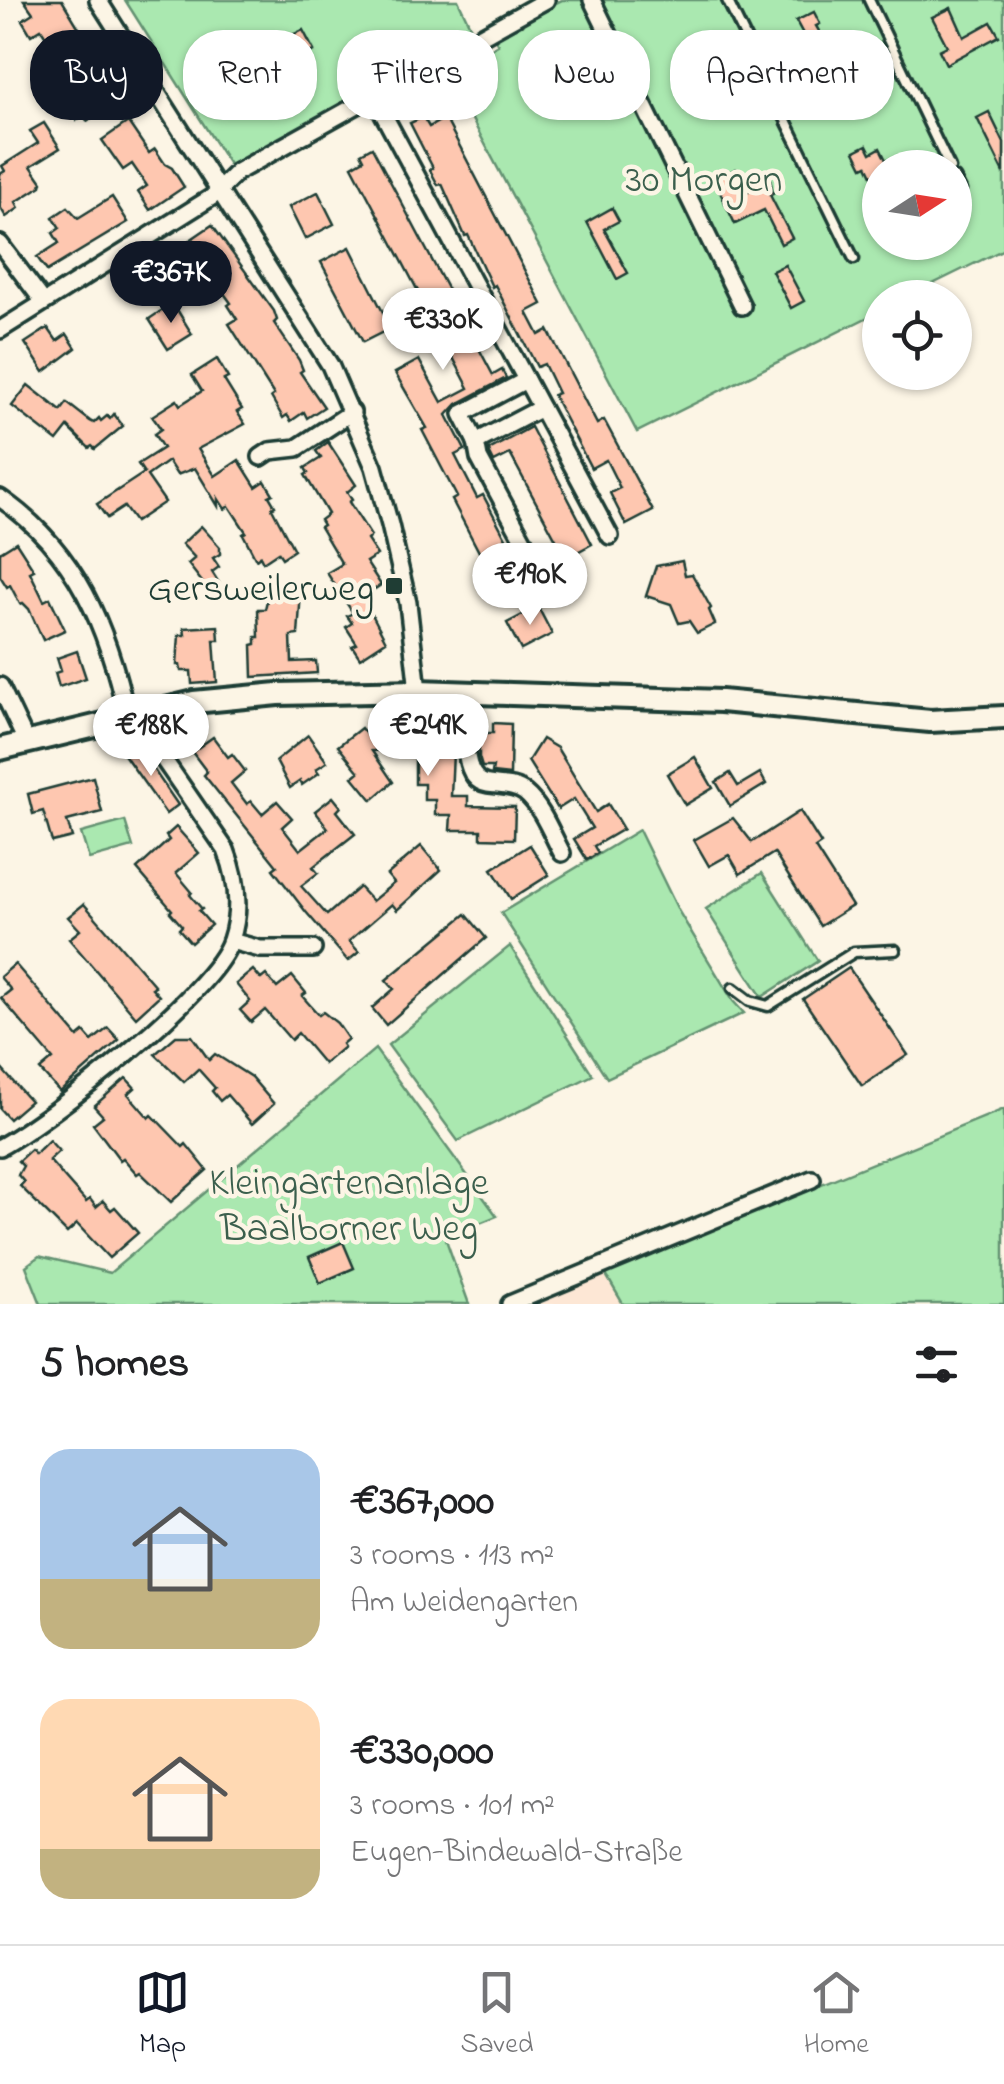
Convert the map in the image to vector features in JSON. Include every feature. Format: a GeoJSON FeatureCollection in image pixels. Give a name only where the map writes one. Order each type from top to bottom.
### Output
{"type":"FeatureCollection","features":[{"type":"Feature","properties":{"kind":"street"},"geometry":{"type":"LineString","coordinates":[[98,0],[304,319],[352,412],[374,467],[390,525],[408,603],[418,692]]}},
{"type":"Feature","properties":{"kind":"street"},"geometry":{"type":"LineString","coordinates":[[491,30],[546,0]]}},
{"type":"Feature","properties":{"kind":"street"},"geometry":{"type":"LineString","coordinates":[[592,0],[742,306]]}},
{"type":"Feature","properties":{"kind":"street"},"geometry":{"type":"LineString","coordinates":[[0,330],[212,197],[237,172],[337,115]]}},
{"type":"Feature","properties":{"kind":"street"},"geometry":{"type":"LineString","coordinates":[[386,120],[610,536]]}},
{"type":"Feature","properties":{"kind":"street"},"geometry":{"type":"LineString","coordinates":[[0,244],[43,301]]}},
{"type":"Feature","properties":{"kind":"street"},"geometry":{"type":"LineString","coordinates":[[526,380],[462,414],[476,442],[478,458],[540,569]]}},
{"type":"Feature","properties":{"kind":"street"},"geometry":{"type":"LineString","coordinates":[[476,442],[541,408]]}},
{"type":"Feature","properties":{"kind":"street"},"geometry":{"type":"LineString","coordinates":[[261,456],[297,448],[352,412]]}},
{"type":"Feature","properties":{"kind":"street"},"geometry":{"type":"LineString","coordinates":[[0,498],[57,547],[76,575],[136,715],[226,850],[232,863],[237,904],[231,941],[217,968],[192,996],[44,1121],[0,1148]]}},
{"type":"Feature","properties":{"kind":"street"},"geometry":{"type":"LineString","coordinates":[[0,686],[26,741]]}},
{"type":"Feature","properties":{"kind":"street"},"geometry":{"type":"LineString","coordinates":[[0,748],[136,715],[252,695],[418,692],[768,704],[930,721],[1004,717]]}},
{"type":"Feature","properties":{"kind":"street"},"geometry":{"type":"LineString","coordinates":[[468,694],[471,775],[482,784],[522,790],[532,800],[562,853]]}},
{"type":"Feature","properties":{"kind":"street"},"geometry":{"type":"LineString","coordinates":[[231,941],[260,949],[314,950]]}},
{"type":"Feature","properties":{"kind":"street"},"geometry":{"type":"LineString","coordinates":[[510,1304],[812,1178]]}},
{"type":"Feature","properties":{"kind":"lane"},"geometry":{"type":"LineString","coordinates":[[727,0],[854,259]]}},
{"type":"Feature","properties":{"kind":"lane"},"geometry":{"type":"LineString","coordinates":[[869,0],[941,150]]}},
{"type":"Feature","properties":{"kind":"lane"},"geometry":{"type":"LineString","coordinates":[[733,988],[750,1001],[768,1006],[854,952],[894,950]]}},
{"type":"Feature","properties":{"kind":"shaded area"},"geometry":{"type":"Polygon","coordinates":[[[605,1273],[623,1304],[525,1304],[605,1273]]]}},
{"type":"Feature","properties":{"kind":"green space"},"geometry":{"type":"Polygon","coordinates":[[[125,0],[458,0],[472,30],[337,30],[337,106],[317,117],[317,30],[183,30],[183,92],[163,60],[163,30],[144,30],[125,0]]]}},
{"type":"Feature","properties":{"kind":"green space","name":"30 Morgen"},"geometry":{"type":"Polygon","coordinates":[[[562,0],[1004,0],[1004,249],[941,280],[862,280],[862,320],[637,432],[472,120],[498,120],[498,31],[562,0]]]}},
{"type":"Feature","properties":{"kind":"green space"},"geometry":{"type":"Polygon","coordinates":[[[201,120],[312,120],[230,166],[201,120]]]}},
{"type":"Feature","properties":{"kind":"green space"},"geometry":{"type":"Polygon","coordinates":[[[125,821],[133,847],[89,859],[81,833],[125,821]]]}},
{"type":"Feature","properties":{"kind":"green space"},"geometry":{"type":"Polygon","coordinates":[[[639,830],[679,912],[744,1013],[607,1078],[501,913],[639,830]]]}},
{"type":"Feature","properties":{"kind":"green space"},"geometry":{"type":"Polygon","coordinates":[[[762,873],[818,961],[762,997],[706,909],[762,873]]]}},
{"type":"Feature","properties":{"kind":"green space"},"geometry":{"type":"Polygon","coordinates":[[[510,946],[593,1075],[458,1141],[388,1045],[510,946]]]}},
{"type":"Feature","properties":{"kind":"green space","name":"Kleingartenanlage Baalborner Weg"},"geometry":{"type":"Polygon","coordinates":[[[375,1049],[497,1216],[445,1237],[469,1304],[41,1304],[26,1266],[39,1256],[110,1273],[375,1049]]]}},
{"type":"Feature","properties":{"kind":"green space"},"geometry":{"type":"Polygon","coordinates":[[[1004,1109],[1004,1304],[623,1304],[605,1273],[1004,1109]]]}},
{"type":"Feature","properties":{"kind":"building"},"geometry":{"type":"Polygon","coordinates":[[[24,0],[62,0],[80,30],[41,29],[30,30],[30,33],[22,20],[33,13],[24,0]]]}},
{"type":"Feature","properties":{"kind":"building"},"geometry":{"type":"Polygon","coordinates":[[[951,8],[964,37],[991,22],[999,36],[946,64],[939,50],[947,46],[932,17],[951,8]]]}},
{"type":"Feature","properties":{"kind":"building"},"geometry":{"type":"Polygon","coordinates":[[[814,12],[820,24],[816,26],[818,30],[801,30],[796,21],[814,12]]]}},
{"type":"Feature","properties":{"kind":"building"},"geometry":{"type":"Polygon","coordinates":[[[989,112],[1004,143],[1004,173],[977,118],[989,112]]]}},
{"type":"Feature","properties":{"kind":"building"},"geometry":{"type":"Polygon","coordinates":[[[425,120],[429,127],[446,120],[542,304],[527,312],[539,335],[548,330],[597,424],[604,420],[653,511],[626,525],[610,493],[620,488],[606,460],[591,468],[553,395],[558,393],[544,364],[537,367],[495,285],[492,287],[442,184],[438,185],[430,170],[433,168],[410,123],[425,120]]]}},
{"type":"Feature","properties":{"kind":"building"},"geometry":{"type":"Polygon","coordinates":[[[128,122],[149,153],[155,149],[184,187],[150,210],[138,192],[147,186],[132,164],[123,170],[102,140],[128,122]]]}},
{"type":"Feature","properties":{"kind":"building"},"geometry":{"type":"Polygon","coordinates":[[[44,123],[60,148],[31,166],[41,186],[16,202],[19,208],[6,217],[0,207],[0,174],[5,171],[2,166],[38,143],[30,131],[44,123]]]}},
{"type":"Feature","properties":{"kind":"building"},"geometry":{"type":"Polygon","coordinates":[[[867,145],[870,150],[862,150],[862,165],[855,151],[867,145]]]}},
{"type":"Feature","properties":{"kind":"building"},"geometry":{"type":"Polygon","coordinates":[[[372,147],[493,375],[502,370],[506,378],[457,404],[447,415],[465,450],[455,455],[477,498],[483,495],[528,580],[501,594],[452,500],[457,497],[422,430],[427,428],[395,373],[419,360],[442,402],[469,388],[352,166],[364,159],[361,153],[372,147]]]}},
{"type":"Feature","properties":{"kind":"building"},"geometry":{"type":"Polygon","coordinates":[[[736,169],[747,192],[770,179],[770,195],[792,238],[781,244],[764,210],[735,224],[714,179],[736,169]]]}},
{"type":"Feature","properties":{"kind":"building"},"geometry":{"type":"Polygon","coordinates":[[[318,192],[334,224],[305,239],[289,207],[318,192]]]}},
{"type":"Feature","properties":{"kind":"building"},"geometry":{"type":"Polygon","coordinates":[[[112,197],[128,222],[47,271],[37,257],[59,243],[53,233],[60,228],[53,217],[68,207],[78,218],[112,197]]]}},
{"type":"Feature","properties":{"kind":"building"},"geometry":{"type":"Polygon","coordinates":[[[612,208],[619,221],[604,229],[628,273],[617,279],[587,222],[612,208]]]}},
{"type":"Feature","properties":{"kind":"building"},"geometry":{"type":"Polygon","coordinates":[[[212,225],[274,311],[274,323],[324,407],[307,418],[304,412],[291,421],[287,415],[283,418],[271,397],[274,395],[229,324],[237,319],[228,305],[231,303],[187,242],[212,225]]]}},
{"type":"Feature","properties":{"kind":"building"},"geometry":{"type":"Polygon","coordinates":[[[350,247],[391,328],[363,342],[321,262],[350,247]]]}},
{"type":"Feature","properties":{"kind":"building"},"geometry":{"type":"Polygon","coordinates":[[[785,265],[804,301],[791,308],[772,271],[785,265]]]}},
{"type":"Feature","properties":{"kind":"building"},"geometry":{"type":"Polygon","coordinates":[[[173,303],[192,334],[168,349],[149,319],[173,303]]]}},
{"type":"Feature","properties":{"kind":"building"},"geometry":{"type":"Polygon","coordinates":[[[48,328],[57,341],[67,334],[76,348],[44,372],[25,343],[48,328]]]}},
{"type":"Feature","properties":{"kind":"building"},"geometry":{"type":"Polygon","coordinates":[[[217,359],[228,378],[224,380],[242,409],[237,412],[245,424],[198,449],[215,476],[239,460],[256,487],[265,481],[273,494],[269,496],[275,506],[272,508],[294,550],[282,558],[278,552],[263,562],[260,556],[256,559],[243,534],[246,532],[229,506],[225,509],[218,498],[218,506],[195,468],[177,475],[168,461],[147,476],[165,502],[135,522],[124,507],[107,518],[97,504],[144,473],[138,464],[163,448],[154,434],[161,429],[152,416],[177,400],[180,405],[202,391],[192,375],[217,359]]]}},
{"type":"Feature","properties":{"kind":"building"},"geometry":{"type":"Polygon","coordinates":[[[28,385],[61,411],[67,403],[94,423],[114,414],[123,426],[95,449],[89,448],[68,427],[57,441],[12,406],[28,385]]]}},
{"type":"Feature","properties":{"kind":"building"},"geometry":{"type":"Polygon","coordinates":[[[531,427],[592,544],[566,558],[510,454],[494,462],[490,454],[489,450],[531,427]]]}},
{"type":"Feature","properties":{"kind":"building"},"geometry":{"type":"Polygon","coordinates":[[[328,442],[356,485],[347,492],[352,500],[349,502],[371,536],[367,540],[377,555],[366,562],[381,585],[363,597],[386,641],[360,658],[352,646],[357,644],[346,627],[352,623],[347,616],[353,613],[327,573],[342,564],[320,527],[320,520],[328,514],[305,475],[305,468],[321,458],[316,451],[328,442]]]}},
{"type":"Feature","properties":{"kind":"building"},"geometry":{"type":"Polygon","coordinates":[[[201,526],[220,547],[220,554],[213,558],[219,567],[212,572],[219,583],[209,591],[188,564],[195,558],[182,544],[201,526]]]}},
{"type":"Feature","properties":{"kind":"building"},"geometry":{"type":"Polygon","coordinates":[[[16,542],[34,570],[30,572],[44,601],[50,598],[65,630],[43,640],[29,609],[20,604],[0,576],[0,552],[16,542]]]}},
{"type":"Feature","properties":{"kind":"building"},"geometry":{"type":"Polygon","coordinates":[[[682,561],[685,575],[692,574],[711,608],[715,624],[697,633],[689,621],[679,623],[671,604],[646,596],[656,566],[682,561]]]}},
{"type":"Feature","properties":{"kind":"building"},"geometry":{"type":"Polygon","coordinates":[[[301,591],[298,635],[291,636],[292,662],[316,661],[317,673],[253,677],[252,645],[259,637],[258,609],[265,609],[269,592],[301,591]]]}},
{"type":"Feature","properties":{"kind":"building"},"geometry":{"type":"Polygon","coordinates":[[[538,607],[552,634],[521,650],[507,623],[538,607]]]}},
{"type":"Feature","properties":{"kind":"building"},"geometry":{"type":"Polygon","coordinates":[[[218,626],[219,640],[214,640],[217,682],[192,684],[191,671],[181,671],[177,665],[179,635],[185,635],[184,628],[218,626]]]}},
{"type":"Feature","properties":{"kind":"building"},"geometry":{"type":"Polygon","coordinates":[[[77,651],[86,678],[59,687],[55,673],[61,671],[57,658],[77,651]]]}},
{"type":"Feature","properties":{"kind":"building"},"geometry":{"type":"Polygon","coordinates":[[[493,723],[511,724],[510,775],[492,773],[493,767],[482,767],[479,733],[493,733],[493,723]]]}},
{"type":"Feature","properties":{"kind":"building"},"geometry":{"type":"Polygon","coordinates":[[[361,728],[369,738],[422,734],[422,730],[454,731],[451,796],[468,796],[468,806],[515,807],[514,839],[481,838],[481,830],[450,830],[451,815],[435,815],[435,800],[424,800],[424,784],[415,784],[415,748],[372,751],[393,782],[372,800],[353,777],[359,772],[338,746],[361,728]]]}},
{"type":"Feature","properties":{"kind":"building"},"geometry":{"type":"Polygon","coordinates":[[[308,735],[327,762],[302,785],[300,781],[290,788],[276,761],[308,735]]]}},
{"type":"Feature","properties":{"kind":"building"},"geometry":{"type":"Polygon","coordinates":[[[213,737],[245,771],[231,783],[247,804],[251,801],[262,814],[277,801],[292,818],[282,827],[300,850],[328,828],[315,811],[333,797],[341,807],[337,811],[355,834],[313,867],[318,873],[301,886],[327,915],[359,887],[372,901],[394,883],[387,875],[421,846],[441,870],[397,910],[392,904],[349,941],[359,952],[348,961],[306,912],[273,869],[277,866],[204,775],[207,772],[192,752],[213,737]]]}},
{"type":"Feature","properties":{"kind":"building"},"geometry":{"type":"Polygon","coordinates":[[[542,739],[557,748],[596,812],[608,804],[623,829],[594,846],[598,853],[587,860],[574,839],[592,828],[574,799],[558,809],[528,761],[542,739]]]}},
{"type":"Feature","properties":{"kind":"building"},"geometry":{"type":"Polygon","coordinates":[[[136,744],[178,805],[166,814],[123,753],[136,744]]]}},
{"type":"Feature","properties":{"kind":"building"},"geometry":{"type":"Polygon","coordinates":[[[695,757],[713,788],[685,805],[667,774],[695,757]]]}},
{"type":"Feature","properties":{"kind":"building"},"geometry":{"type":"Polygon","coordinates":[[[730,773],[738,786],[760,773],[766,784],[730,806],[716,782],[730,773]]]}},
{"type":"Feature","properties":{"kind":"building"},"geometry":{"type":"Polygon","coordinates":[[[93,777],[102,812],[67,821],[72,837],[52,842],[43,811],[33,814],[28,794],[93,777]]]}},
{"type":"Feature","properties":{"kind":"building"},"geometry":{"type":"Polygon","coordinates":[[[800,811],[821,844],[815,848],[852,906],[820,926],[774,853],[740,874],[729,855],[709,866],[694,840],[733,818],[752,842],[800,811]]]}},
{"type":"Feature","properties":{"kind":"building"},"geometry":{"type":"Polygon","coordinates":[[[176,827],[199,853],[176,873],[211,925],[191,943],[179,929],[182,926],[172,910],[137,869],[169,840],[166,836],[176,827]]]}},
{"type":"Feature","properties":{"kind":"building"},"geometry":{"type":"Polygon","coordinates":[[[530,845],[549,875],[511,899],[492,869],[530,845]]]}},
{"type":"Feature","properties":{"kind":"building"},"geometry":{"type":"Polygon","coordinates":[[[84,904],[155,986],[152,988],[159,996],[136,1017],[69,939],[80,930],[68,917],[84,904]]]}},
{"type":"Feature","properties":{"kind":"building"},"geometry":{"type":"Polygon","coordinates":[[[466,914],[486,938],[386,1025],[372,1008],[394,989],[386,980],[466,914]]]}},
{"type":"Feature","properties":{"kind":"building"},"geometry":{"type":"Polygon","coordinates":[[[15,964],[78,1037],[84,1032],[92,1041],[108,1028],[119,1040],[60,1092],[40,1070],[53,1059],[1,998],[11,990],[0,977],[15,964]]]}},
{"type":"Feature","properties":{"kind":"building"},"geometry":{"type":"Polygon","coordinates":[[[849,968],[908,1055],[862,1086],[803,999],[849,968]]]}},
{"type":"Feature","properties":{"kind":"building"},"geometry":{"type":"Polygon","coordinates":[[[253,970],[261,979],[266,975],[277,988],[292,976],[306,993],[302,996],[319,1015],[323,1012],[337,1023],[348,1039],[342,1044],[344,1047],[324,1064],[298,1033],[291,1040],[265,1010],[251,1022],[240,1010],[250,1001],[236,984],[253,970]]]}},
{"type":"Feature","properties":{"kind":"building"},"geometry":{"type":"Polygon","coordinates":[[[176,1036],[192,1036],[209,1060],[215,1054],[251,1077],[274,1104],[252,1124],[227,1095],[220,1101],[212,1091],[215,1088],[198,1069],[184,1082],[155,1054],[176,1036]]]}},
{"type":"Feature","properties":{"kind":"building"},"geometry":{"type":"Polygon","coordinates":[[[0,1067],[30,1101],[9,1119],[0,1109],[0,1067]]]}},
{"type":"Feature","properties":{"kind":"building"},"geometry":{"type":"Polygon","coordinates":[[[126,1078],[135,1088],[128,1094],[149,1118],[152,1115],[183,1147],[186,1144],[207,1170],[171,1202],[123,1158],[120,1160],[93,1124],[103,1116],[94,1106],[126,1078]]]}},
{"type":"Feature","properties":{"kind":"building"},"geometry":{"type":"Polygon","coordinates":[[[49,1140],[59,1151],[49,1160],[86,1202],[90,1199],[96,1207],[103,1201],[111,1210],[115,1207],[138,1233],[109,1258],[77,1224],[67,1233],[20,1186],[24,1182],[18,1175],[23,1166],[18,1161],[31,1149],[35,1154],[49,1140]]]}},
{"type":"Feature","properties":{"kind":"building"},"geometry":{"type":"Polygon","coordinates":[[[343,1242],[354,1268],[320,1283],[309,1257],[343,1242]]]}},
{"type":"Feature","properties":{"kind":"place","name":"Gersweilerweg"},"geometry":{"type":"Point","coordinates":[394,586]}}]}
